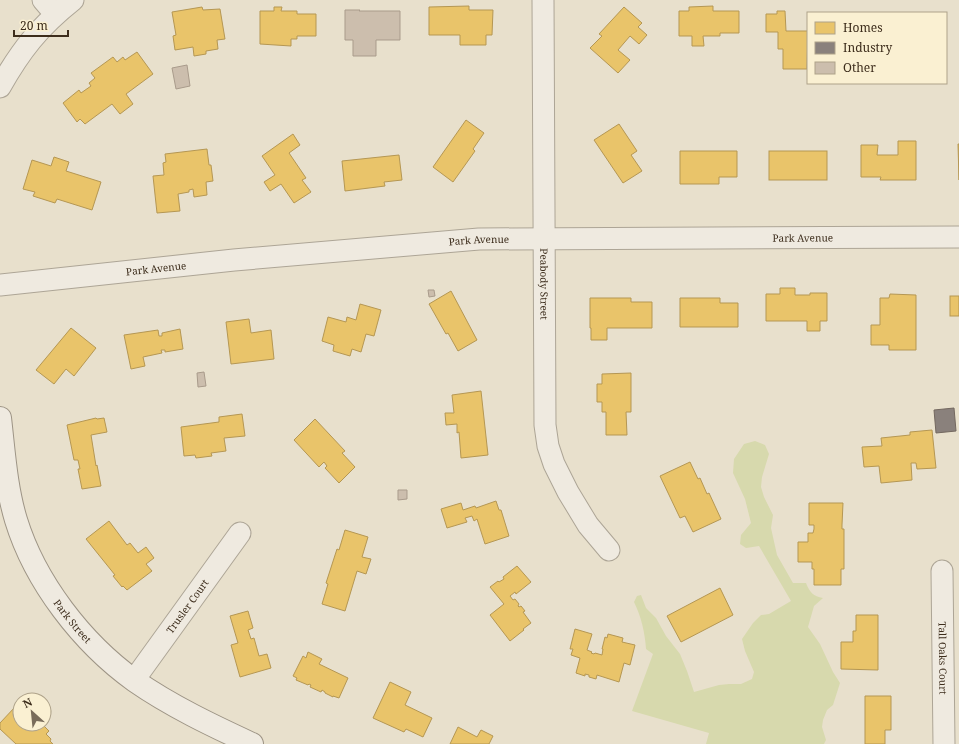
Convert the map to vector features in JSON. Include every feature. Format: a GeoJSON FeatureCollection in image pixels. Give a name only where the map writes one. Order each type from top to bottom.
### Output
{"type":"FeatureCollection","features":[{"type":"Feature","properties":{"kind":"street"},"geometry":{"type":"LineString","coordinates":[[0,87],[16,60],[34,35],[49,7],[73,0]]}},
{"type":"Feature","properties":{"kind":"street","name":"Peabody Street"},"geometry":{"type":"LineString","coordinates":[[543,0],[545,425],[548,446],[554,464],[568,492],[588,525],[609,550]]}},
{"type":"Feature","properties":{"kind":"street","name":"Park Avenue"},"geometry":{"type":"LineString","coordinates":[[0,285],[250,258],[479,239],[959,238]]}},
{"type":"Feature","properties":{"kind":"street","name":"Park Street"},"geometry":{"type":"LineString","coordinates":[[0,418],[8,487],[16,520],[28,552],[48,588],[72,621],[101,652],[134,680],[161,698],[244,742]]}},
{"type":"Feature","properties":{"kind":"street","name":"Trusler Court"},"geometry":{"type":"LineString","coordinates":[[134,680],[240,533]]}},
{"type":"Feature","properties":{"kind":"street","name":"Tall Oaks Court"},"geometry":{"type":"LineString","coordinates":[[942,571],[944,744]]}},
{"type":"Feature","properties":{"kind":"green space"},"geometry":{"type":"Polygon","coordinates":[[[755,441],[765,445],[769,454],[762,477],[761,487],[773,515],[771,528],[777,555],[793,583],[806,583],[812,594],[823,598],[814,606],[808,627],[820,644],[833,672],[840,683],[833,705],[827,710],[823,720],[822,727],[826,740],[824,744],[706,744],[709,733],[632,711],[653,654],[646,649],[645,637],[639,613],[634,602],[637,596],[641,595],[646,608],[656,618],[666,636],[680,654],[694,692],[719,685],[741,684],[752,679],[754,672],[745,651],[742,639],[753,623],[761,615],[769,614],[791,601],[759,546],[746,548],[740,544],[741,535],[751,523],[745,499],[733,473],[734,459],[744,444],[755,441]]]}},
{"type":"Feature","properties":{"kind":"building: Homes"},"geometry":{"type":"Polygon","coordinates":[[[469,6],[469,10],[493,10],[492,35],[486,35],[486,45],[460,45],[460,35],[429,35],[429,7],[469,6]]]}},
{"type":"Feature","properties":{"kind":"building: Homes"},"geometry":{"type":"Polygon","coordinates":[[[713,6],[713,11],[739,11],[739,33],[720,33],[720,36],[703,36],[704,46],[692,46],[692,36],[679,36],[679,11],[689,11],[689,7],[713,6]]]}},
{"type":"Feature","properties":{"kind":"building: Homes"},"geometry":{"type":"Polygon","coordinates":[[[202,7],[203,10],[220,9],[225,39],[217,40],[218,49],[206,51],[206,54],[194,56],[193,47],[175,50],[173,36],[176,35],[172,12],[202,7]]]}},
{"type":"Feature","properties":{"kind":"building: Homes"},"geometry":{"type":"Polygon","coordinates":[[[274,7],[282,7],[281,11],[297,11],[297,14],[316,14],[316,36],[297,36],[297,39],[291,39],[291,46],[260,44],[260,11],[274,11],[274,7]]]}},
{"type":"Feature","properties":{"kind":"building: Homes"},"geometry":{"type":"Polygon","coordinates":[[[624,7],[642,23],[638,27],[647,35],[639,44],[630,36],[618,50],[630,60],[618,73],[590,48],[602,36],[599,34],[624,7]]]}},
{"type":"Feature","properties":{"kind":"building: Homes"},"geometry":{"type":"Polygon","coordinates":[[[777,11],[785,11],[786,31],[807,31],[807,69],[783,69],[783,49],[778,49],[778,32],[766,32],[766,14],[777,14],[777,11]]]}},
{"type":"Feature","properties":{"kind":"building: Homes"},"geometry":{"type":"Polygon","coordinates":[[[137,52],[153,74],[126,94],[133,104],[120,114],[112,104],[85,124],[80,119],[77,122],[63,103],[79,90],[81,93],[91,86],[89,83],[95,78],[91,73],[113,57],[117,62],[123,57],[125,60],[137,52]]]}},
{"type":"Feature","properties":{"kind":"building: Homes"},"geometry":{"type":"Polygon","coordinates":[[[466,120],[484,133],[473,149],[475,151],[453,182],[433,167],[466,120]]]}},
{"type":"Feature","properties":{"kind":"building: Homes"},"geometry":{"type":"Polygon","coordinates":[[[619,124],[637,151],[631,155],[642,171],[623,183],[594,140],[619,124]]]}},
{"type":"Feature","properties":{"kind":"building: Homes"},"geometry":{"type":"Polygon","coordinates":[[[293,134],[300,145],[289,153],[306,178],[302,180],[311,192],[294,203],[281,184],[270,191],[264,182],[275,175],[262,156],[293,134]]]}},
{"type":"Feature","properties":{"kind":"building: Homes"},"geometry":{"type":"Polygon","coordinates":[[[898,141],[916,141],[916,180],[880,180],[881,177],[861,177],[861,145],[878,145],[877,155],[898,155],[898,141]]]}},
{"type":"Feature","properties":{"kind":"building: Homes"},"geometry":{"type":"Polygon","coordinates":[[[958,144],[959,144],[959,180],[958,144]]]}},
{"type":"Feature","properties":{"kind":"building: Homes"},"geometry":{"type":"Polygon","coordinates":[[[207,149],[213,181],[206,182],[207,195],[194,197],[193,189],[189,190],[189,192],[178,194],[180,211],[157,213],[153,176],[164,175],[163,163],[166,162],[165,154],[207,149]]]}},
{"type":"Feature","properties":{"kind":"building: Homes"},"geometry":{"type":"Polygon","coordinates":[[[680,151],[737,151],[737,177],[719,177],[719,184],[680,184],[680,151]]]}},
{"type":"Feature","properties":{"kind":"building: Homes"},"geometry":{"type":"Polygon","coordinates":[[[769,151],[827,151],[827,180],[769,180],[769,151]]]}},
{"type":"Feature","properties":{"kind":"building: Homes"},"geometry":{"type":"Polygon","coordinates":[[[399,155],[402,180],[384,182],[385,186],[345,191],[342,161],[399,155]]]}},
{"type":"Feature","properties":{"kind":"building: Homes"},"geometry":{"type":"Polygon","coordinates":[[[54,157],[69,162],[66,171],[101,182],[92,210],[57,199],[55,203],[33,196],[35,192],[23,189],[32,160],[51,166],[54,157]]]}},
{"type":"Feature","properties":{"kind":"building: Homes"},"geometry":{"type":"Polygon","coordinates":[[[780,288],[795,288],[795,295],[827,293],[827,321],[820,321],[820,331],[807,331],[807,321],[766,321],[766,294],[780,294],[780,288]]]}},
{"type":"Feature","properties":{"kind":"building: Homes"},"geometry":{"type":"Polygon","coordinates":[[[451,291],[477,340],[458,351],[448,333],[446,334],[429,304],[451,291]]]}},
{"type":"Feature","properties":{"kind":"building: Homes"},"geometry":{"type":"Polygon","coordinates":[[[890,294],[916,295],[916,350],[889,350],[889,345],[871,345],[871,325],[880,325],[880,298],[889,298],[890,294]]]}},
{"type":"Feature","properties":{"kind":"building: Homes"},"geometry":{"type":"Polygon","coordinates":[[[950,296],[959,296],[959,316],[950,316],[950,296]]]}},
{"type":"Feature","properties":{"kind":"building: Homes"},"geometry":{"type":"Polygon","coordinates":[[[590,298],[631,298],[631,302],[652,302],[652,328],[607,328],[607,340],[591,340],[590,298]]]}},
{"type":"Feature","properties":{"kind":"building: Homes"},"geometry":{"type":"Polygon","coordinates":[[[680,298],[720,298],[720,303],[738,303],[738,327],[680,327],[680,298]]]}},
{"type":"Feature","properties":{"kind":"building: Homes"},"geometry":{"type":"Polygon","coordinates":[[[360,304],[381,310],[374,336],[366,334],[361,352],[352,349],[350,356],[333,351],[334,345],[322,341],[328,317],[346,322],[347,317],[356,320],[360,304]]]}},
{"type":"Feature","properties":{"kind":"building: Homes"},"geometry":{"type":"Polygon","coordinates":[[[249,319],[251,333],[271,330],[274,359],[231,364],[226,322],[249,319]]]}},
{"type":"Feature","properties":{"kind":"building: Homes"},"geometry":{"type":"Polygon","coordinates":[[[71,328],[96,348],[74,376],[66,369],[54,384],[36,370],[71,328]]]}},
{"type":"Feature","properties":{"kind":"building: Homes"},"geometry":{"type":"Polygon","coordinates":[[[180,329],[183,349],[165,352],[165,350],[161,350],[162,353],[143,357],[145,366],[131,369],[124,335],[158,330],[159,336],[162,336],[162,333],[180,329]]]}},
{"type":"Feature","properties":{"kind":"building: Homes"},"geometry":{"type":"Polygon","coordinates":[[[631,373],[631,412],[626,412],[627,435],[606,435],[606,412],[602,412],[602,402],[597,402],[597,384],[602,384],[602,374],[631,373]]]}},
{"type":"Feature","properties":{"kind":"building: Homes"},"geometry":{"type":"Polygon","coordinates":[[[481,391],[488,455],[461,458],[457,424],[446,425],[445,413],[454,413],[452,395],[481,391]]]}},
{"type":"Feature","properties":{"kind":"building: Homes"},"geometry":{"type":"Polygon","coordinates":[[[242,414],[245,436],[224,438],[226,451],[211,453],[212,456],[196,458],[195,455],[184,456],[181,427],[219,422],[219,417],[242,414]]]}},
{"type":"Feature","properties":{"kind":"building: Homes"},"geometry":{"type":"Polygon","coordinates":[[[96,418],[104,418],[107,432],[91,435],[101,486],[82,489],[78,469],[80,469],[78,460],[74,460],[67,425],[96,418]]]}},
{"type":"Feature","properties":{"kind":"building: Homes"},"geometry":{"type":"Polygon","coordinates":[[[315,419],[345,451],[342,453],[355,467],[339,483],[325,468],[327,466],[324,462],[319,467],[294,440],[315,419]]]}},
{"type":"Feature","properties":{"kind":"building: Homes"},"geometry":{"type":"Polygon","coordinates":[[[932,430],[936,468],[917,469],[916,463],[911,463],[912,480],[881,483],[879,466],[864,467],[862,447],[882,446],[881,438],[910,435],[910,432],[932,430]]]}},
{"type":"Feature","properties":{"kind":"building: Homes"},"geometry":{"type":"Polygon","coordinates":[[[690,462],[698,479],[700,478],[707,494],[709,493],[721,519],[693,532],[685,516],[680,518],[660,476],[690,462]]]}},
{"type":"Feature","properties":{"kind":"building: Homes"},"geometry":{"type":"Polygon","coordinates":[[[496,501],[499,510],[501,510],[509,536],[485,544],[477,519],[474,521],[472,516],[465,518],[467,522],[447,528],[441,509],[461,503],[463,510],[475,506],[476,508],[496,501]]]}},
{"type":"Feature","properties":{"kind":"building: Homes"},"geometry":{"type":"Polygon","coordinates":[[[809,503],[843,503],[842,529],[844,529],[844,569],[841,569],[841,585],[814,585],[814,569],[812,569],[812,562],[798,562],[798,542],[808,542],[808,533],[813,533],[814,529],[814,525],[809,525],[809,503]]]}},
{"type":"Feature","properties":{"kind":"building: Homes"},"geometry":{"type":"Polygon","coordinates":[[[109,521],[127,545],[130,543],[138,553],[146,547],[154,558],[146,564],[152,571],[127,590],[123,586],[122,587],[113,576],[115,575],[86,539],[109,521]]]}},
{"type":"Feature","properties":{"kind":"building: Homes"},"geometry":{"type":"Polygon","coordinates":[[[345,530],[368,537],[362,557],[371,559],[366,574],[357,571],[345,611],[322,604],[328,584],[326,583],[345,530]]]}},
{"type":"Feature","properties":{"kind":"building: Homes"},"geometry":{"type":"Polygon","coordinates":[[[517,566],[531,582],[516,594],[515,592],[510,596],[513,600],[515,599],[519,604],[519,607],[521,606],[525,611],[523,612],[531,623],[510,641],[490,615],[504,604],[490,587],[498,581],[499,582],[504,579],[503,577],[517,566]]]}},
{"type":"Feature","properties":{"kind":"building: Homes"},"geometry":{"type":"Polygon","coordinates":[[[720,588],[733,615],[681,642],[667,616],[720,588]]]}},
{"type":"Feature","properties":{"kind":"building: Homes"},"geometry":{"type":"Polygon","coordinates":[[[248,611],[253,628],[248,630],[251,639],[254,638],[259,656],[267,654],[271,668],[240,677],[231,645],[238,643],[230,616],[248,611]]]}},
{"type":"Feature","properties":{"kind":"building: Homes"},"geometry":{"type":"Polygon","coordinates":[[[856,615],[878,615],[878,670],[841,669],[841,642],[853,642],[853,631],[856,631],[856,615]]]}},
{"type":"Feature","properties":{"kind":"building: Homes"},"geometry":{"type":"Polygon","coordinates":[[[575,629],[592,634],[587,650],[594,654],[602,655],[605,637],[607,638],[608,634],[623,638],[622,642],[635,645],[630,665],[624,663],[619,682],[597,675],[596,679],[589,677],[589,675],[585,674],[585,676],[576,673],[580,658],[571,655],[573,649],[570,649],[575,629]]]}},
{"type":"Feature","properties":{"kind":"building: Homes"},"geometry":{"type":"Polygon","coordinates":[[[308,652],[322,659],[319,664],[348,678],[339,698],[333,697],[322,690],[321,692],[310,687],[311,685],[296,680],[297,678],[293,676],[303,656],[306,658],[308,652]]]}},
{"type":"Feature","properties":{"kind":"building: Homes"},"geometry":{"type":"Polygon","coordinates":[[[390,682],[411,692],[405,705],[432,718],[423,737],[406,729],[404,732],[373,718],[390,682]]]}},
{"type":"Feature","properties":{"kind":"building: Homes"},"geometry":{"type":"Polygon","coordinates":[[[865,696],[891,696],[891,730],[885,730],[885,744],[865,744],[865,696]]]}},
{"type":"Feature","properties":{"kind":"building: Homes"},"geometry":{"type":"Polygon","coordinates":[[[12,710],[12,732],[48,732],[46,734],[51,739],[50,741],[53,744],[16,744],[0,729],[0,723],[12,710]]]}},
{"type":"Feature","properties":{"kind":"building: Homes"},"geometry":{"type":"Polygon","coordinates":[[[458,727],[477,737],[481,730],[493,736],[489,744],[450,744],[458,727]]]}},
{"type":"Feature","properties":{"kind":"building: Industry"},"geometry":{"type":"Polygon","coordinates":[[[954,408],[956,431],[936,433],[934,410],[954,408]]]}},
{"type":"Feature","properties":{"kind":"building: Other"},"geometry":{"type":"Polygon","coordinates":[[[345,10],[400,11],[400,40],[376,40],[376,56],[353,56],[353,40],[345,40],[345,10]]]}},
{"type":"Feature","properties":{"kind":"building: Other"},"geometry":{"type":"Polygon","coordinates":[[[187,65],[190,86],[176,89],[172,68],[187,65]]]}},
{"type":"Feature","properties":{"kind":"building: Other"},"geometry":{"type":"Polygon","coordinates":[[[428,290],[434,290],[435,296],[429,297],[428,290]]]}},
{"type":"Feature","properties":{"kind":"building: Other"},"geometry":{"type":"Polygon","coordinates":[[[204,372],[206,386],[198,387],[197,373],[204,372]]]}},
{"type":"Feature","properties":{"kind":"building: Other"},"geometry":{"type":"Polygon","coordinates":[[[398,490],[407,490],[407,499],[398,500],[398,490]]]}}]}
